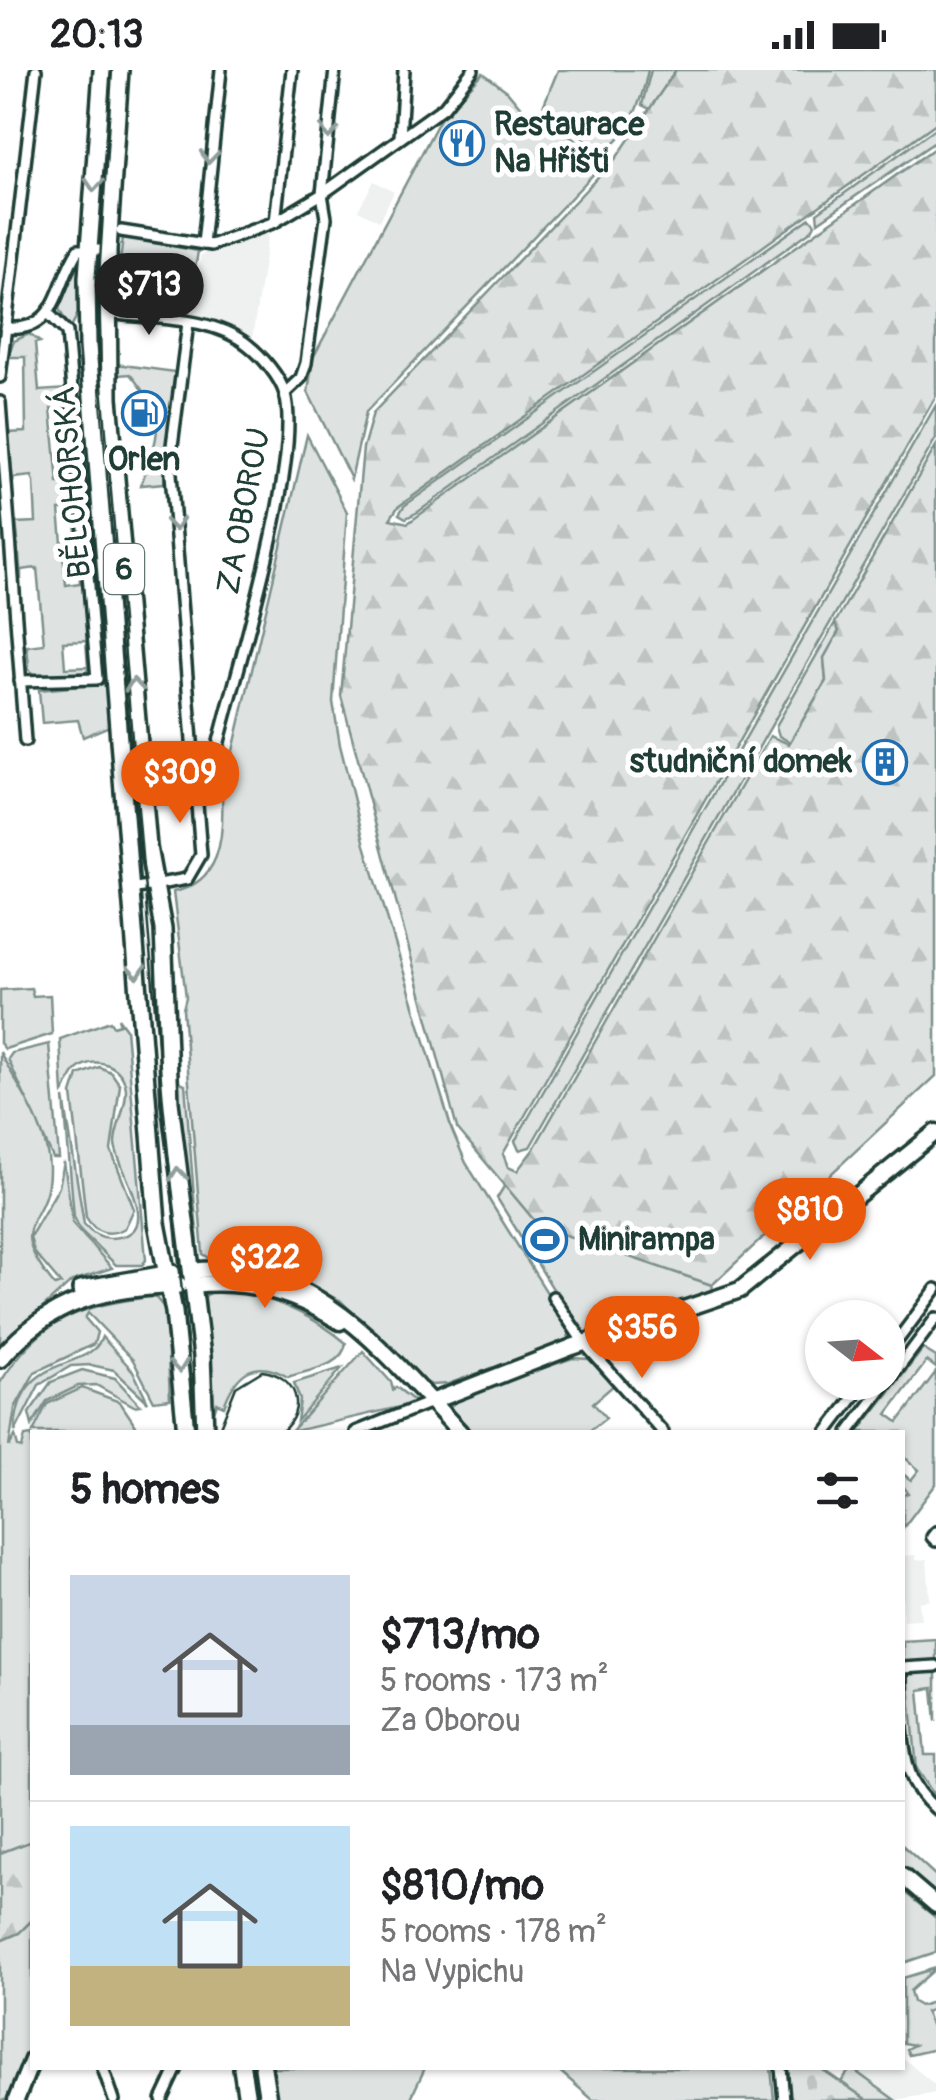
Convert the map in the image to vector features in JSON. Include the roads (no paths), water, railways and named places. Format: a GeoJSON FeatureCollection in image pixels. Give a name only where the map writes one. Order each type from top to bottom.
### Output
{"type":"FeatureCollection","features":[{"type":"Feature","properties":{"kind":"main road","name":"BĚLOHORSKÁ"},"geometry":{"type":"LineString","coordinates":[[102,70],[88,346],[157,1223],[168,1280],[186,1430]]}},
{"type":"Feature","properties":{"kind":"main road","name":"BĚLOHORSKÁ"},"geometry":{"type":"LineString","coordinates":[[120,70],[108,250],[109,398],[146,830],[167,968],[170,1102],[192,1278],[205,1430]]}},
{"type":"Feature","properties":{"kind":"main road"},"geometry":{"type":"LineString","coordinates":[[0,1358],[42,1317],[84,1297],[192,1278]]}},
{"type":"Feature","properties":{"kind":"main road"},"geometry":{"type":"LineString","coordinates":[[242,2070],[247,2100]]}},
{"type":"Feature","properties":{"kind":"main road"},"geometry":{"type":"LineString","coordinates":[[263,2070],[268,2100]]}},
{"type":"Feature","properties":{"kind":"street"},"geometry":{"type":"LineString","coordinates":[[0,377],[36,70]]}},
{"type":"Feature","properties":{"kind":"street"},"geometry":{"type":"LineString","coordinates":[[203,244],[221,70]]}},
{"type":"Feature","properties":{"kind":"street"},"geometry":{"type":"LineString","coordinates":[[275,222],[292,70]]}},
{"type":"Feature","properties":{"kind":"street"},"geometry":{"type":"LineString","coordinates":[[284,392],[301,378],[306,363],[326,218],[322,194],[334,70]]}},
{"type":"Feature","properties":{"kind":"street"},"geometry":{"type":"LineString","coordinates":[[400,137],[404,70]]}},
{"type":"Feature","properties":{"kind":"street"},"geometry":{"type":"LineString","coordinates":[[121,232],[203,244],[235,239],[275,222],[322,194],[444,107],[474,70]]}},
{"type":"Feature","properties":{"kind":"street"},"geometry":{"type":"LineString","coordinates":[[5,328],[28,328],[49,314],[75,252],[108,250]]}},
{"type":"Feature","properties":{"kind":"street"},"geometry":{"type":"LineString","coordinates":[[20,682],[97,679],[67,332],[49,314]]}},
{"type":"Feature","properties":{"kind":"street","name":"ZA OBOROU"},"geometry":{"type":"LineString","coordinates":[[116,314],[220,329],[248,345],[274,373],[284,392],[289,428],[283,476],[218,746],[208,758],[197,761]]}},
{"type":"Feature","properties":{"kind":"street"},"geometry":{"type":"LineString","coordinates":[[131,889],[187,879],[200,860],[197,761],[170,461],[188,323]]}},
{"type":"Feature","properties":{"kind":"street"},"geometry":{"type":"LineString","coordinates":[[0,402],[25,741]]}},
{"type":"Feature","properties":{"kind":"street"},"geometry":{"type":"LineString","coordinates":[[361,1430],[584,1343],[740,1290],[936,1132]]}},
{"type":"Feature","properties":{"kind":"street"},"geometry":{"type":"LineString","coordinates":[[192,1278],[248,1285],[308,1304],[358,1336],[458,1430]]}},
{"type":"Feature","properties":{"kind":"street"},"geometry":{"type":"LineString","coordinates":[[905,1334],[932,1304],[936,1289]]}},
{"type":"Feature","properties":{"kind":"street"},"geometry":{"type":"LineString","coordinates":[[553,1296],[584,1343],[660,1430]]}},
{"type":"Feature","properties":{"kind":"street"},"geometry":{"type":"LineString","coordinates":[[905,1358],[936,1318]]}},
{"type":"Feature","properties":{"kind":"street"},"geometry":{"type":"LineString","coordinates":[[829,1430],[851,1400]]}},
{"type":"Feature","properties":{"kind":"street"},"geometry":{"type":"LineString","coordinates":[[851,1430],[873,1400]]}},
{"type":"Feature","properties":{"kind":"street"},"geometry":{"type":"LineString","coordinates":[[905,1668],[936,1666]]}},
{"type":"Feature","properties":{"kind":"street"},"geometry":{"type":"LineString","coordinates":[[905,1756],[916,1789],[936,1809]]}},
{"type":"Feature","properties":{"kind":"street"},"geometry":{"type":"LineString","coordinates":[[905,1879],[936,1905]]}},
{"type":"Feature","properties":{"kind":"street"},"geometry":{"type":"LineString","coordinates":[[16,2100],[30,2065]]}},
{"type":"Feature","properties":{"kind":"street"},"geometry":{"type":"LineString","coordinates":[[104,2070],[114,2100]]}},
{"type":"Feature","properties":{"kind":"street"},"geometry":{"type":"LineString","coordinates":[[162,2100],[176,2070]]}},
{"type":"Feature","properties":{"kind":"street"},"geometry":{"type":"LineString","coordinates":[[781,2070],[784,2100]]}},
{"type":"Feature","properties":{"kind":"tram line"},"geometry":{"type":"LineString","coordinates":[[112,70],[99,277],[101,374],[163,1103],[196,1430]]}},
{"type":"Feature","properties":{"kind":"tram line"},"geometry":{"type":"LineString","coordinates":[[219,1430],[236,1387],[262,1371],[284,1379],[295,1395],[294,1414],[283,1430]]}},
{"type":"Feature","properties":{"kind":"tram line"},"geometry":{"type":"LineString","coordinates":[[251,2070],[257,2100]]}},
{"type":"Feature","properties":{"kind":"place","name":"Restaurace Na Hřišti"},"geometry":{"type":"Point","coordinates":[462,143]}},
{"type":"Feature","properties":{"kind":"place","name":"Orlen"},"geometry":{"type":"Point","coordinates":[144,413]}},
{"type":"Feature","properties":{"kind":"place","name":"studniční domek"},"geometry":{"type":"Point","coordinates":[885,762]}},
{"type":"Feature","properties":{"kind":"place","name":"Minirampa"},"geometry":{"type":"Point","coordinates":[545,1240]}}]}
